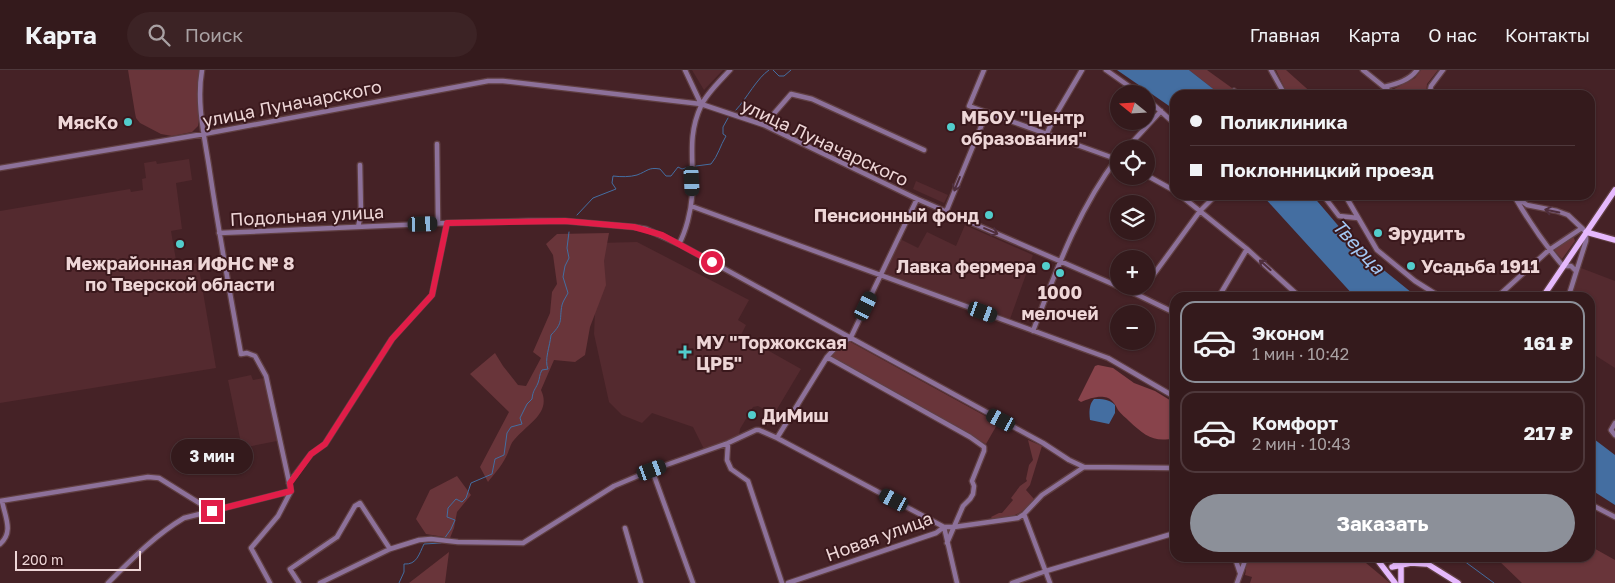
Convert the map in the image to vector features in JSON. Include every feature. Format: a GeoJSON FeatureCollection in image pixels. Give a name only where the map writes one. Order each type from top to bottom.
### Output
{"type":"FeatureCollection","features":[{"type":"Feature","properties":{"kind":"main road"},"geometry":{"type":"LineString","coordinates":[[1546,292],[1584,230],[1615,190]]}},
{"type":"Feature","properties":{"kind":"main road"},"geometry":{"type":"LineString","coordinates":[[1584,230],[1615,240]]}},
{"type":"Feature","properties":{"kind":"main road"},"geometry":{"type":"LineString","coordinates":[[1379,562],[1395,583]]}},
{"type":"Feature","properties":{"kind":"main road"},"geometry":{"type":"LineString","coordinates":[[1380,562],[1385,567],[1417,563],[1430,564]]}},
{"type":"Feature","properties":{"kind":"main road"},"geometry":{"type":"LineString","coordinates":[[1392,567],[1399,562]]}},
{"type":"Feature","properties":{"kind":"main road"},"geometry":{"type":"LineString","coordinates":[[1426,562],[1458,583]]}},
{"type":"Feature","properties":{"kind":"main road"},"geometry":{"type":"LineString","coordinates":[[1401,565],[1401,583]]}},
{"type":"Feature","properties":{"kind":"street"},"geometry":{"type":"LineString","coordinates":[[202,70],[200,97],[204,134],[219,233],[241,354],[248,353],[255,356],[266,376],[290,483],[291,491],[278,516],[250,548],[270,583]]}},
{"type":"Feature","properties":{"kind":"street"},"geometry":{"type":"LineString","coordinates":[[685,70],[701,104]]}},
{"type":"Feature","properties":{"kind":"street"},"geometry":{"type":"LineString","coordinates":[[679,244],[691,206],[692,137],[701,104],[730,70]]}},
{"type":"Feature","properties":{"kind":"street"},"geometry":{"type":"LineString","coordinates":[[984,70],[970,106],[1110,155]]}},
{"type":"Feature","properties":{"kind":"street"},"geometry":{"type":"LineString","coordinates":[[1047,134],[1055,116],[1082,70]]}},
{"type":"Feature","properties":{"kind":"street"},"geometry":{"type":"LineString","coordinates":[[1106,70],[1127,85]]}},
{"type":"Feature","properties":{"kind":"street"},"geometry":{"type":"LineString","coordinates":[[1271,70],[1282,90]]}},
{"type":"Feature","properties":{"kind":"street"},"geometry":{"type":"LineString","coordinates":[[1363,70],[1388,90]]}},
{"type":"Feature","properties":{"kind":"street"},"geometry":{"type":"LineString","coordinates":[[1384,87],[1412,76],[1416,70]]}},
{"type":"Feature","properties":{"kind":"street"},"geometry":{"type":"LineString","coordinates":[[1430,90],[1430,86],[1443,70]]}},
{"type":"Feature","properties":{"kind":"street","name":"улица Луначарского"},"geometry":{"type":"LineString","coordinates":[[0,168],[204,134],[492,81],[701,104],[764,126],[917,199],[1110,283]]}},
{"type":"Feature","properties":{"kind":"street"},"geometry":{"type":"LineString","coordinates":[[764,126],[791,94],[812,99],[924,150]]}},
{"type":"Feature","properties":{"kind":"street"},"geometry":{"type":"LineString","coordinates":[[1155,106],[1170,119]]}},
{"type":"Feature","properties":{"kind":"street"},"geometry":{"type":"LineString","coordinates":[[1134,140],[1161,111]]}},
{"type":"Feature","properties":{"kind":"street"},"geometry":{"type":"LineString","coordinates":[[946,212],[986,112]]}},
{"type":"Feature","properties":{"kind":"street"},"geometry":{"type":"LineString","coordinates":[[437,144],[438,223]]}},
{"type":"Feature","properties":{"kind":"street"},"geometry":{"type":"LineString","coordinates":[[358,227],[361,214],[360,165]]}},
{"type":"Feature","properties":{"kind":"street"},"geometry":{"type":"LineString","coordinates":[[1032,331],[1082,212],[1110,170]]}},
{"type":"Feature","properties":{"kind":"street"},"geometry":{"type":"LineString","coordinates":[[1155,180],[1170,188]]}},
{"type":"Feature","properties":{"kind":"street"},"geometry":{"type":"LineString","coordinates":[[777,438],[827,357],[851,337],[917,199]]}},
{"type":"Feature","properties":{"kind":"street"},"geometry":{"type":"LineString","coordinates":[[1186,200],[1247,249],[1294,292]]}},
{"type":"Feature","properties":{"kind":"street"},"geometry":{"type":"LineString","coordinates":[[1155,273],[1200,211],[1211,200]]}},
{"type":"Feature","properties":{"kind":"street"},"geometry":{"type":"LineString","coordinates":[[1327,200],[1339,216],[1358,218]]}},
{"type":"Feature","properties":{"kind":"street"},"geometry":{"type":"LineString","coordinates":[[1348,200],[1376,251],[1432,292]]}},
{"type":"Feature","properties":{"kind":"street"},"geometry":{"type":"LineString","coordinates":[[1516,200],[1549,250],[1563,266],[1571,266],[1576,271]]}},
{"type":"Feature","properties":{"kind":"street"},"geometry":{"type":"LineString","coordinates":[[1520,200],[1533,208],[1557,211],[1568,215],[1584,230],[1586,241],[1570,292]]}},
{"type":"Feature","properties":{"kind":"street"},"geometry":{"type":"LineString","coordinates":[[691,206],[1108,358],[1170,394]]}},
{"type":"Feature","properties":{"kind":"street","name":"Подольная улица"},"geometry":{"type":"LineString","coordinates":[[219,233],[438,223],[565,221],[634,227],[656,233],[679,244],[1084,467],[1170,468]]}},
{"type":"Feature","properties":{"kind":"street"},"geometry":{"type":"LineString","coordinates":[[290,483],[311,454],[325,444],[392,339],[432,295],[447,223]]}},
{"type":"Feature","properties":{"kind":"street"},"geometry":{"type":"LineString","coordinates":[[1503,292],[1549,250],[1584,230]]}},
{"type":"Feature","properties":{"kind":"street"},"geometry":{"type":"LineString","coordinates":[[1222,292],[1247,249]]}},
{"type":"Feature","properties":{"kind":"street","name":"улица Луначарского"},"geometry":{"type":"LineString","coordinates":[[1138,295],[1170,311]]}},
{"type":"Feature","properties":{"kind":"street"},"geometry":{"type":"LineString","coordinates":[[827,357],[982,445],[984,451],[972,481],[974,486],[973,494],[963,506],[947,543]]}},
{"type":"Feature","properties":{"kind":"street"},"geometry":{"type":"LineString","coordinates":[[1615,423],[1610,430],[1615,434]]}},
{"type":"Feature","properties":{"kind":"street"},"geometry":{"type":"LineString","coordinates":[[320,583],[390,549],[419,540],[523,543],[614,486],[652,470],[728,443],[749,432],[759,430],[944,527],[957,583]]}},
{"type":"Feature","properties":{"kind":"street"},"geometry":{"type":"LineString","coordinates":[[728,443],[727,460],[731,469],[748,481],[782,583]]}},
{"type":"Feature","properties":{"kind":"street"},"geometry":{"type":"LineString","coordinates":[[1050,583],[1024,514],[1042,494],[1084,467]]}},
{"type":"Feature","properties":{"kind":"street"},"geometry":{"type":"LineString","coordinates":[[652,470],[693,583]]}},
{"type":"Feature","properties":{"kind":"street"},"geometry":{"type":"LineString","coordinates":[[0,544],[5,540],[9,532],[1,501],[148,477],[159,478],[212,511]]}},
{"type":"Feature","properties":{"kind":"street"},"geometry":{"type":"LineString","coordinates":[[108,583],[134,557],[184,518],[291,491]]}},
{"type":"Feature","properties":{"kind":"street"},"geometry":{"type":"LineString","coordinates":[[299,583],[290,569],[337,537],[355,506],[360,503],[390,549]]}},
{"type":"Feature","properties":{"kind":"street"},"geometry":{"type":"LineString","coordinates":[[1595,507],[1615,517]]}},
{"type":"Feature","properties":{"kind":"street","name":"Новая улица"},"geometry":{"type":"LineString","coordinates":[[788,583],[936,533],[944,527],[1018,518],[1024,514]]}},
{"type":"Feature","properties":{"kind":"street"},"geometry":{"type":"LineString","coordinates":[[624,528],[641,583]]}},
{"type":"Feature","properties":{"kind":"street"},"geometry":{"type":"LineString","coordinates":[[1012,583],[1046,571],[1170,535]]}},
{"type":"Feature","properties":{"kind":"street"},"geometry":{"type":"LineString","coordinates":[[1236,562],[1240,573]]}},
{"type":"Feature","properties":{"kind":"street"},"geometry":{"type":"LineString","coordinates":[[1237,583],[1244,562]]}},
{"type":"Feature","properties":{"kind":"shaded area"},"geometry":{"type":"Polygon","coordinates":[[[128,70],[200,70],[198,126],[192,132],[172,136],[161,134],[140,123],[136,118],[128,70]]]}},
{"type":"Feature","properties":{"kind":"shaded area"},"geometry":{"type":"Polygon","coordinates":[[[692,70],[723,70],[704,90],[692,70]]]}},
{"type":"Feature","properties":{"kind":"shaded area"},"geometry":{"type":"Polygon","coordinates":[[[1189,70],[1207,70],[1232,88],[1232,90],[1215,90],[1189,70]]]}},
{"type":"Feature","properties":{"kind":"shaded area"},"geometry":{"type":"Polygon","coordinates":[[[1276,70],[1286,70],[1308,90],[1286,90],[1276,70]]]}},
{"type":"Feature","properties":{"kind":"shaded area"},"geometry":{"type":"Polygon","coordinates":[[[1421,70],[1438,70],[1427,84],[1426,90],[1394,89],[1415,78],[1421,70]]]}},
{"type":"Feature","properties":{"kind":"shaded area"},"geometry":{"type":"Polygon","coordinates":[[[189,159],[192,180],[176,183],[182,229],[171,231],[177,266],[198,263],[216,368],[0,403],[0,211],[130,189],[131,192],[143,190],[142,179],[146,178],[144,163],[156,161],[157,164],[189,159]]]}},
{"type":"Feature","properties":{"kind":"shaded area"},"geometry":{"type":"Polygon","coordinates":[[[916,181],[948,195],[944,203],[913,189],[916,181]]]}},
{"type":"Feature","properties":{"kind":"shaded area"},"geometry":{"type":"Polygon","coordinates":[[[965,225],[1033,255],[1010,319],[883,274],[900,239],[918,248],[927,232],[956,246],[965,225]]]}},
{"type":"Feature","properties":{"kind":"shaded area"},"geometry":{"type":"Polygon","coordinates":[[[609,233],[604,261],[606,285],[590,327],[585,355],[575,362],[554,360],[541,390],[544,398],[541,412],[519,434],[504,461],[488,482],[480,467],[509,412],[470,374],[495,353],[518,385],[526,386],[541,358],[533,352],[550,313],[552,292],[557,284],[553,255],[546,244],[557,234],[609,233]]]}},
{"type":"Feature","properties":{"kind":"shaded area"},"geometry":{"type":"Polygon","coordinates":[[[1572,238],[1575,241],[1562,259],[1554,250],[1572,238]]]}},
{"type":"Feature","properties":{"kind":"shaded area","name":"МУ \"Торжокская ЦРБ\""},"geometry":{"type":"Polygon","coordinates":[[[637,242],[749,300],[738,320],[746,325],[741,335],[801,369],[767,426],[761,424],[764,409],[758,406],[753,407],[740,429],[739,435],[704,449],[693,427],[652,413],[642,423],[622,415],[609,402],[594,334],[598,243],[637,242]]]}},
{"type":"Feature","properties":{"kind":"shaded area"},"geometry":{"type":"Polygon","coordinates":[[[1581,268],[1615,281],[1615,368],[1595,355],[1595,292],[1572,292],[1581,268]]]}},
{"type":"Feature","properties":{"kind":"shaded area"},"geometry":{"type":"Polygon","coordinates":[[[847,340],[998,423],[986,444],[830,356],[847,340]]]}},
{"type":"Feature","properties":{"kind":"shaded area"},"geometry":{"type":"Polygon","coordinates":[[[1095,366],[1113,368],[1134,383],[1155,391],[1170,400],[1170,439],[1155,439],[1145,434],[1107,398],[1095,397],[1081,402],[1078,400],[1095,366]]]}},
{"type":"Feature","properties":{"kind":"shaded area"},"geometry":{"type":"Polygon","coordinates":[[[251,375],[253,380],[264,378],[277,441],[242,448],[228,380],[251,375]]]}},
{"type":"Feature","properties":{"kind":"shaded area"},"geometry":{"type":"Polygon","coordinates":[[[1028,440],[1042,446],[1030,485],[1026,490],[1034,499],[1021,512],[1006,518],[993,520],[991,517],[1002,513],[1013,500],[1011,498],[1020,486],[1027,481],[1029,465],[1033,460],[1028,440]]]}},
{"type":"Feature","properties":{"kind":"shaded area"},"geometry":{"type":"Polygon","coordinates":[[[457,476],[471,495],[457,512],[450,538],[426,534],[416,519],[430,490],[457,476]]]}},
{"type":"Feature","properties":{"kind":"shaded area"},"geometry":{"type":"Polygon","coordinates":[[[1595,549],[1615,560],[1615,583],[1522,583],[1500,562],[1595,562],[1595,549]]]}},
{"type":"Feature","properties":{"kind":"shaded area"},"geometry":{"type":"Polygon","coordinates":[[[449,552],[445,583],[409,583],[449,552]]]}},
{"type":"Feature","properties":{"kind":"shaded area"},"geometry":{"type":"Polygon","coordinates":[[[1247,562],[1365,562],[1390,583],[1250,583],[1252,577],[1245,575],[1247,562]]]}},
{"type":"Feature","properties":{"kind":"water"},"geometry":{"type":"Polygon","coordinates":[[[1117,70],[1189,70],[1215,90],[1170,90],[1170,107],[1155,96],[1155,85],[1139,85],[1117,70]]]}},
{"type":"Feature","properties":{"kind":"water"},"geometry":{"type":"Polygon","coordinates":[[[1267,200],[1316,200],[1359,250],[1411,292],[1350,292],[1267,200]]]}},
{"type":"Feature","properties":{"kind":"water"},"geometry":{"type":"Polygon","coordinates":[[[1094,399],[1108,400],[1115,405],[1115,413],[1109,424],[1090,420],[1090,406],[1094,399]]]}},
{"type":"Feature","properties":{"kind":"water"},"geometry":{"type":"Polygon","coordinates":[[[1595,440],[1615,455],[1615,505],[1595,492],[1595,440]]]}},
{"type":"Feature","properties":{"kind":"waterway"},"geometry":{"type":"LineString","coordinates":[[736,110],[760,78],[769,70]]}},
{"type":"Feature","properties":{"kind":"waterway"},"geometry":{"type":"LineString","coordinates":[[773,70],[779,76],[784,76],[791,70]]}},
{"type":"Feature","properties":{"kind":"waterway"},"geometry":{"type":"LineString","coordinates":[[696,166],[711,164],[726,136],[723,134],[723,127],[728,118]]}},
{"type":"Feature","properties":{"kind":"waterway"},"geometry":{"type":"LineString","coordinates":[[577,215],[593,198],[616,189],[612,183],[613,176],[634,176],[650,169],[660,169],[666,176],[671,176],[678,167],[682,169],[689,167]]}},
{"type":"Feature","properties":{"kind":"waterway"},"geometry":{"type":"LineString","coordinates":[[444,539],[455,520],[447,517],[448,508],[456,499],[462,502],[466,498],[471,483],[492,474],[495,459],[504,455],[507,433],[511,427],[522,424],[520,418],[527,404],[532,399],[541,372],[548,369],[547,357],[551,335],[559,324],[562,305],[568,293],[563,277],[569,258],[567,248],[569,232]]}},
{"type":"Feature","properties":{"kind":"waterway"},"geometry":{"type":"LineString","coordinates":[[399,583],[404,572],[404,564],[415,561],[424,544],[441,543]]}},
{"type":"Feature","properties":{"kind":"waterway"},"geometry":{"type":"LineString","coordinates":[[1465,562],[1494,583]]}},
{"type":"Feature","properties":{"kind":"place","name":"МясКо"},"geometry":{"type":"Point","coordinates":[128,122]}},
{"type":"Feature","properties":{"kind":"place","name":"МБОУ \"Центр образования\""},"geometry":{"type":"Point","coordinates":[951,127]}},
{"type":"Feature","properties":{"kind":"place","name":"Пенсионный фонд"},"geometry":{"type":"Point","coordinates":[989,215]}},
{"type":"Feature","properties":{"kind":"place","name":"Эрудитъ"},"geometry":{"type":"Point","coordinates":[1378,233]}},
{"type":"Feature","properties":{"kind":"place","name":"Межрайонная ИФНС № 8 по Тверской области"},"geometry":{"type":"Point","coordinates":[180,244]}},
{"type":"Feature","properties":{"kind":"place","name":"Лавка фермера"},"geometry":{"type":"Point","coordinates":[1046,266]}},
{"type":"Feature","properties":{"kind":"place","name":"Усадьба 1911"},"geometry":{"type":"Point","coordinates":[1411,266]}},
{"type":"Feature","properties":{"kind":"place","name":"1000 мелочей"},"geometry":{"type":"Point","coordinates":[1060,273]}},
{"type":"Feature","properties":{"kind":"place","name":"МУ \"Торжокская ЦРБ\""},"geometry":{"type":"Point","coordinates":[685,352]}},
{"type":"Feature","properties":{"kind":"place","name":"ДиМиш"},"geometry":{"type":"Point","coordinates":[752,415]}},
{"type":"Feature","properties":{"kind":"route"},"geometry":{"type":"LineString","coordinates":[[212,511],[291,491],[290,483],[298,470],[311,454],[325,444],[392,339],[432,295],[447,223],[565,221],[634,227],[662,235],[712,262]]}},
{"type":"Feature","properties":{"kind":"water label","name":"Тверца"},"geometry":{"type":"Point","coordinates":[1359,246]}}]}
